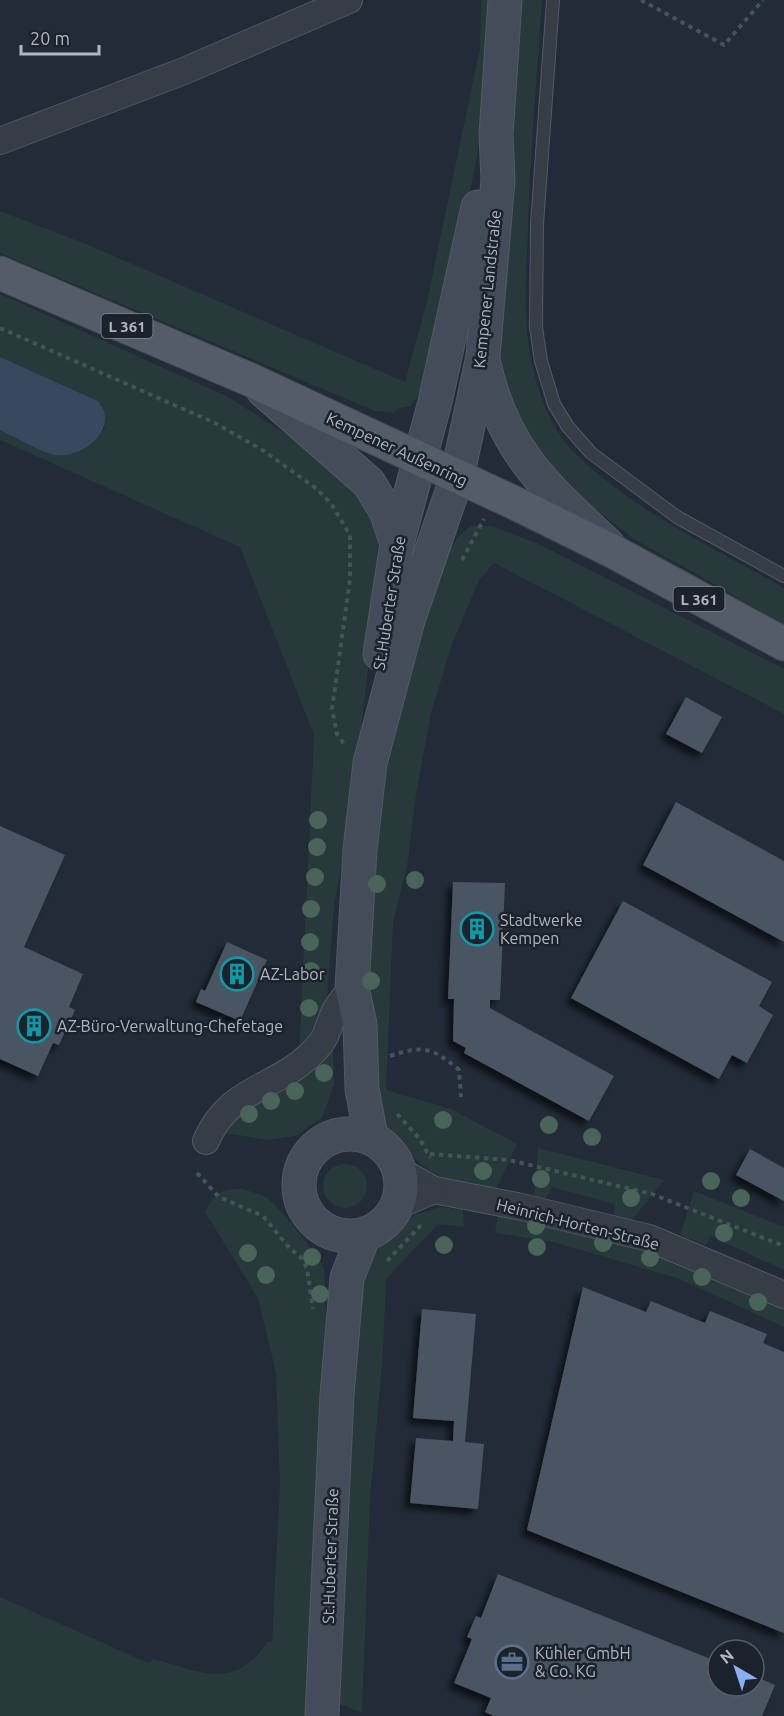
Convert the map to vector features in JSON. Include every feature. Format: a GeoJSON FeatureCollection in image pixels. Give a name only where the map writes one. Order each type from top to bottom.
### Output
{"type":"FeatureCollection","features":[{"type":"Feature","properties":{"kind":"main road","name":"Kempener Außenring"},"geometry":{"type":"LineString","coordinates":[[0,273],[253,381],[491,493],[616,553],[784,644]]}},
{"type":"Feature","properties":{"kind":"street"},"geometry":{"type":"LineString","coordinates":[[0,141],[184,70],[350,0]]}},
{"type":"Feature","properties":{"kind":"street","name":"Kempener Landstraße"},"geometry":{"type":"LineString","coordinates":[[457,477],[483,356],[498,180],[496,135],[505,0]]}},
{"type":"Feature","properties":{"kind":"street","name":"Kempener Landstraße"},"geometry":{"type":"LineString","coordinates":[[419,459],[435,402],[496,135]]}},
{"type":"Feature","properties":{"kind":"street"},"geometry":{"type":"LineString","coordinates":[[483,356],[491,394],[500,420],[515,445],[546,487],[616,553]]}},
{"type":"Feature","properties":{"kind":"street"},"geometry":{"type":"LineString","coordinates":[[253,381],[369,483],[386,511],[397,544]]}},
{"type":"Feature","properties":{"kind":"street","name":"St.Huberter Straße"},"geometry":{"type":"LineString","coordinates":[[372,756],[371,712],[397,544],[419,459]]}},
{"type":"Feature","properties":{"kind":"street","name":"St.Huberter Straße"},"geometry":{"type":"LineString","coordinates":[[338,1135],[353,998],[360,850],[372,756],[408,620],[457,477]]}},
{"type":"Feature","properties":{"kind":"street"},"geometry":{"type":"LineString","coordinates":[[206,1141],[213,1126],[234,1101],[295,1069],[314,1051],[330,1031],[335,1010],[353,998]]}},
{"type":"Feature","properties":{"kind":"street","name":"St.Huberter Straße"},"geometry":{"type":"LineString","coordinates":[[353,998],[360,1024],[362,1089],[371,1137]]}},
{"type":"Feature","properties":{"kind":"street"},"geometry":{"type":"LineString","coordinates":[[355,1133],[371,1137],[394,1157],[400,1171],[402,1189],[397,1206],[389,1219],[378,1229],[364,1235],[350,1237],[323,1229],[311,1219],[303,1207],[299,1179],[309,1154],[322,1142],[338,1135],[355,1133]]}},
{"type":"Feature","properties":{"kind":"street","name":"Heinrich-Horten-Straße"},"geometry":{"type":"LineString","coordinates":[[400,1171],[434,1190],[517,1206],[649,1238],[784,1295]]}},
{"type":"Feature","properties":{"kind":"street"},"geometry":{"type":"LineString","coordinates":[[397,1206],[434,1190]]}},
{"type":"Feature","properties":{"kind":"street","name":"St.Huberter Straße"},"geometry":{"type":"LineString","coordinates":[[323,1229],[330,1262],[334,1308],[337,1395]]}},
{"type":"Feature","properties":{"kind":"street","name":"St.Huberter Straße"},"geometry":{"type":"LineString","coordinates":[[322,1716],[337,1395],[347,1278],[364,1235]]}},
{"type":"Feature","properties":{"kind":"lane"},"geometry":{"type":"LineString","coordinates":[[553,0],[537,224],[536,327],[541,361],[554,404],[568,427],[591,453],[677,517],[784,576]]}},
{"type":"Feature","properties":{"kind":"path"},"geometry":{"type":"LineString","coordinates":[[641,0],[724,45],[763,0]]}},
{"type":"Feature","properties":{"kind":"path"},"geometry":{"type":"LineString","coordinates":[[0,328],[215,423],[273,457],[317,489],[332,505],[350,534],[350,579],[332,709],[337,734],[348,751],[372,756]]}},
{"type":"Feature","properties":{"kind":"path"},"geometry":{"type":"LineString","coordinates":[[460,563],[482,528],[491,493]]}},
{"type":"Feature","properties":{"kind":"path"},"geometry":{"type":"LineString","coordinates":[[387,1057],[416,1047],[442,1056],[459,1070],[461,1097]]}},
{"type":"Feature","properties":{"kind":"path"},"geometry":{"type":"LineString","coordinates":[[430,1154],[509,1160],[651,1194],[784,1246]]}},
{"type":"Feature","properties":{"kind":"path"},"geometry":{"type":"LineString","coordinates":[[197,1173],[219,1197],[263,1216],[290,1249],[300,1256],[308,1268],[313,1309],[334,1308]]}},
{"type":"Feature","properties":{"kind":"path"},"geometry":{"type":"LineString","coordinates":[[381,1266],[428,1217]]}},
{"type":"Feature","properties":{"kind":"shaded area"},"geometry":{"type":"Polygon","coordinates":[[[481,0],[492,0],[486,98],[478,147],[459,244],[425,388],[410,406],[396,409],[395,413],[375,411],[0,253],[0,211],[86,244],[405,382],[427,301],[480,48],[481,0]]]}},
{"type":"Feature","properties":{"kind":"shaded area"},"geometry":{"type":"Polygon","coordinates":[[[519,0],[542,0],[530,174],[526,302],[530,355],[544,405],[567,444],[597,473],[674,527],[784,588],[784,624],[634,539],[557,480],[527,448],[494,356],[519,0]]]}},
{"type":"Feature","properties":{"kind":"shaded area"},"geometry":{"type":"Polygon","coordinates":[[[0,294],[228,397],[332,463],[372,514],[381,558],[353,798],[334,907],[326,1012],[299,1055],[314,735],[240,547],[0,440],[0,430],[42,449],[55,453],[68,453],[80,450],[93,442],[105,428],[98,401],[0,357],[0,294]]]}},
{"type":"Feature","properties":{"kind":"shaded area"},"geometry":{"type":"Polygon","coordinates":[[[471,526],[492,526],[541,545],[784,669],[784,714],[494,563],[479,580],[451,647],[431,714],[416,794],[407,867],[393,922],[386,1090],[451,1109],[517,1144],[496,1190],[449,1180],[437,1175],[416,1160],[380,1122],[374,1111],[366,1068],[370,905],[389,755],[413,655],[440,571],[454,542],[471,526]]]}},
{"type":"Feature","properties":{"kind":"shaded area"},"geometry":{"type":"Polygon","coordinates":[[[333,1042],[334,1085],[322,1118],[295,1136],[267,1140],[226,1133],[237,1114],[333,1042]]]}},
{"type":"Feature","properties":{"kind":"shaded area"},"geometry":{"type":"Polygon","coordinates":[[[538,1148],[664,1180],[632,1220],[614,1216],[615,1204],[552,1187],[545,1199],[534,1197],[538,1148]]]}},
{"type":"Feature","properties":{"kind":"shaded area"},"geometry":{"type":"Polygon","coordinates":[[[345,1164],[361,1170],[367,1186],[361,1202],[345,1208],[329,1202],[323,1186],[329,1170],[345,1164]]]}},
{"type":"Feature","properties":{"kind":"shaded area"},"geometry":{"type":"Polygon","coordinates":[[[242,1189],[264,1196],[278,1208],[324,1268],[328,1359],[311,1716],[0,1716],[0,1597],[148,1663],[154,1659],[202,1672],[216,1674],[242,1667],[255,1657],[267,1642],[272,1642],[280,1484],[276,1373],[258,1298],[205,1212],[219,1193],[242,1189]]]}},
{"type":"Feature","properties":{"kind":"shaded area"},"geometry":{"type":"Polygon","coordinates":[[[694,1191],[784,1227],[784,1270],[711,1236],[706,1245],[680,1235],[694,1191]]]}},
{"type":"Feature","properties":{"kind":"shaded area"},"geometry":{"type":"Polygon","coordinates":[[[440,1207],[463,1210],[464,1227],[438,1224],[386,1279],[383,1353],[370,1500],[362,1713],[340,1704],[335,1697],[352,1316],[370,1250],[415,1215],[440,1207]]]}},
{"type":"Feature","properties":{"kind":"shaded area"},"geometry":{"type":"Polygon","coordinates":[[[498,1214],[619,1242],[667,1258],[784,1309],[784,1327],[677,1278],[553,1242],[495,1233],[498,1214]]]}},
{"type":"Feature","properties":{"kind":"water"},"geometry":{"type":"Polygon","coordinates":[[[0,357],[98,401],[105,417],[101,433],[89,446],[81,450],[72,454],[55,455],[35,448],[0,430],[0,357]]]}},
{"type":"Feature","properties":{"kind":"building"},"geometry":{"type":"Polygon","coordinates":[[[686,697],[722,717],[702,753],[666,734],[686,697]]]}},
{"type":"Feature","properties":{"kind":"building"},"geometry":{"type":"Polygon","coordinates":[[[676,802],[784,861],[784,942],[643,865],[676,802]]]}},
{"type":"Feature","properties":{"kind":"building"},"geometry":{"type":"Polygon","coordinates":[[[0,826],[65,855],[24,947],[83,974],[69,1007],[75,1010],[59,1045],[53,1043],[38,1076],[0,1059],[0,826]]]}},
{"type":"Feature","properties":{"kind":"building"},"geometry":{"type":"Polygon","coordinates":[[[453,882],[505,883],[500,1000],[490,1000],[490,1008],[614,1076],[589,1121],[464,1053],[466,1048],[453,1041],[454,999],[448,999],[453,882]]]}},
{"type":"Feature","properties":{"kind":"building"},"geometry":{"type":"Polygon","coordinates":[[[623,901],[772,982],[759,1006],[773,1015],[747,1063],[732,1055],[719,1079],[571,998],[623,901]]]}},
{"type":"Feature","properties":{"kind":"building","name":"AZ-Labor"},"geometry":{"type":"Polygon","coordinates":[[[227,942],[267,960],[240,1021],[196,1002],[201,989],[205,991],[227,942]]]}},
{"type":"Feature","properties":{"kind":"building"},"geometry":{"type":"Polygon","coordinates":[[[750,1149],[784,1168],[784,1201],[736,1175],[750,1149]]]}},
{"type":"Feature","properties":{"kind":"building"},"geometry":{"type":"Polygon","coordinates":[[[583,1287],[646,1312],[651,1301],[705,1323],[710,1311],[767,1334],[763,1343],[784,1352],[784,1633],[527,1530],[583,1287]]]}},
{"type":"Feature","properties":{"kind":"building"},"geometry":{"type":"Polygon","coordinates":[[[422,1309],[476,1314],[465,1442],[484,1444],[478,1509],[410,1503],[416,1438],[453,1441],[454,1421],[413,1418],[422,1309]]]}},
{"type":"Feature","properties":{"kind":"building"},"geometry":{"type":"Polygon","coordinates":[[[498,1574],[706,1657],[706,1698],[766,1698],[766,1681],[775,1685],[762,1716],[494,1716],[485,1712],[491,1698],[454,1683],[472,1639],[467,1637],[476,1616],[481,1618],[498,1574]]]}},
{"type":"Feature","properties":{"kind":"place","name":"Stadtwerke Kempen"},"geometry":{"type":"Point","coordinates":[477,929]}},
{"type":"Feature","properties":{"kind":"place","name":"AZ-Labor"},"geometry":{"type":"Point","coordinates":[237,974]}},
{"type":"Feature","properties":{"kind":"place","name":"AZ-Büro-Verwaltung-Chefetage"},"geometry":{"type":"Point","coordinates":[34,1026]}},
{"type":"Feature","properties":{"kind":"place","name":"Kühler GmbH & Co. KG"},"geometry":{"type":"Point","coordinates":[512,1662]}}]}
